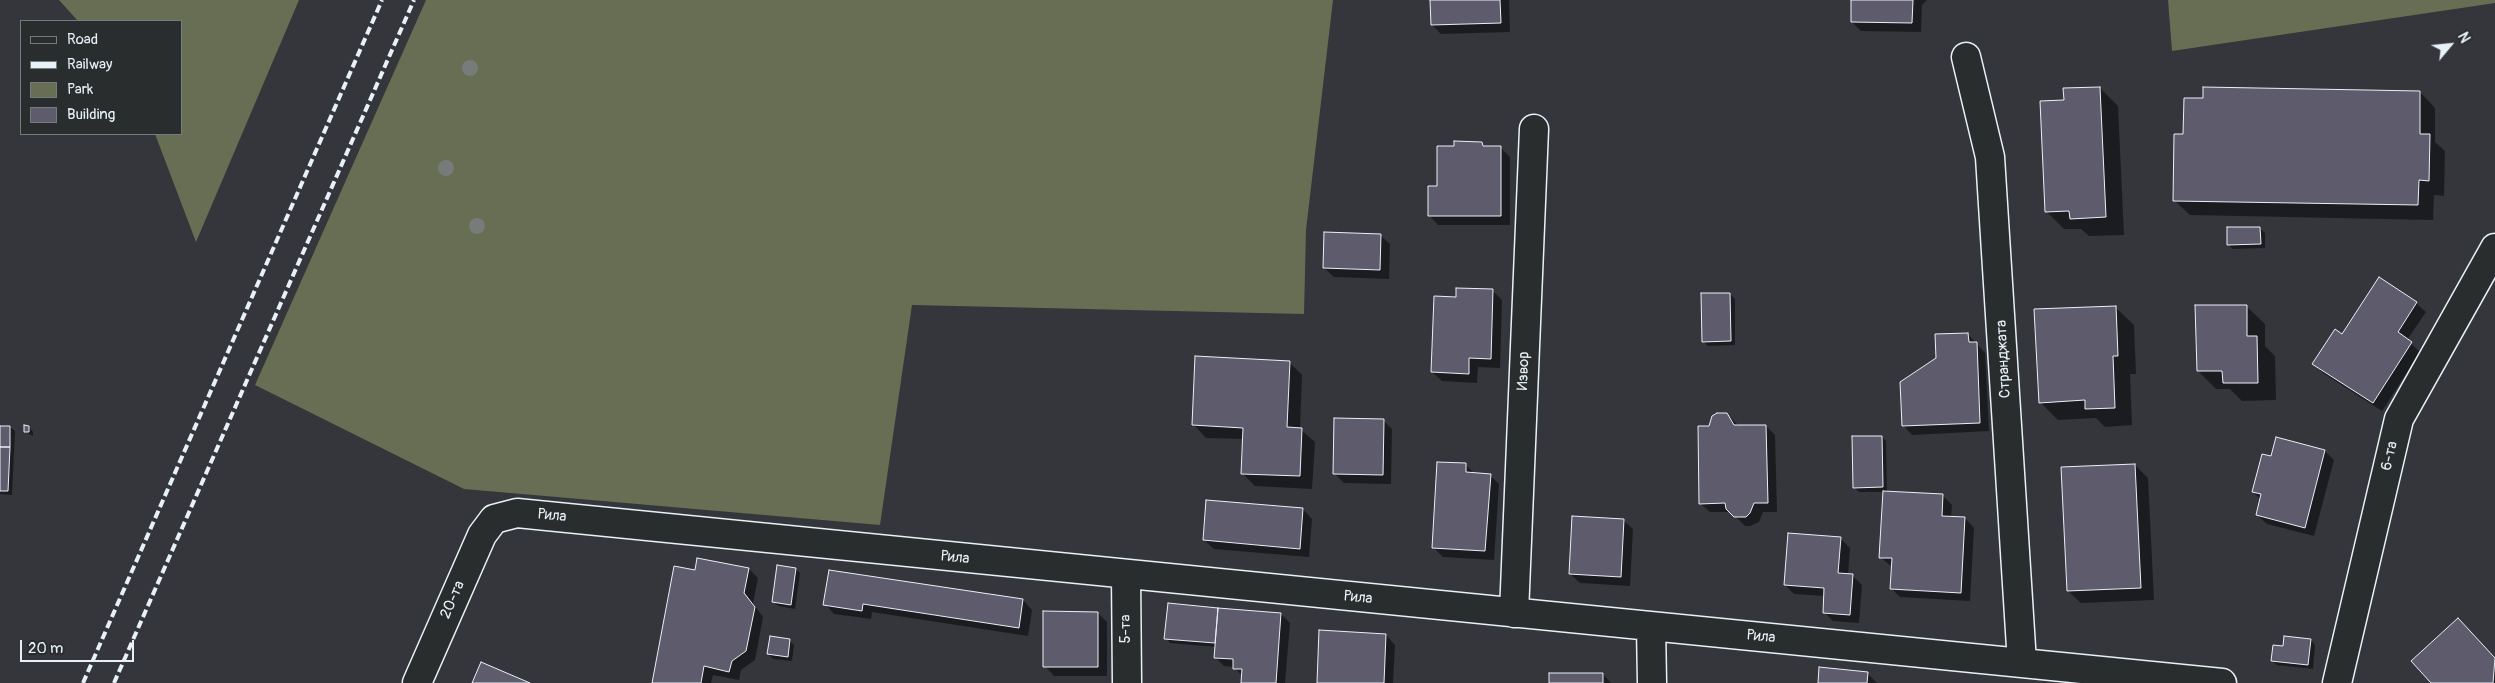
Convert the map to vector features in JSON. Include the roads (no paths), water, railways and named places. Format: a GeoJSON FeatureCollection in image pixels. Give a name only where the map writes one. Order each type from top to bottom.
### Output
{"type":"FeatureCollection","features":[{"type":"Feature","properties":{"kind":"street","name":"Странджата"},"geometry":{"type":"LineString","coordinates":[[1966,57],[1990,157],[2022,663]]}},
{"type":"Feature","properties":{"kind":"street","name":"Извор"},"geometry":{"type":"LineString","coordinates":[[1514,613],[1534,129]]}},
{"type":"Feature","properties":{"kind":"street","name":"6-та"},"geometry":{"type":"LineString","coordinates":[[2337,683],[2399,419],[2495,248]]}},
{"type":"Feature","properties":{"kind":"street","name":"Рила"},"geometry":{"type":"LineString","coordinates":[[494,519],[517,513],[2222,683]]}},
{"type":"Feature","properties":{"kind":"street","name":"20-та"},"geometry":{"type":"LineString","coordinates":[[417,683],[482,535],[494,519]]}},
{"type":"Feature","properties":{"kind":"street","name":"5-та"},"geometry":{"type":"LineString","coordinates":[[1126,575],[1127,683]]}},
{"type":"Feature","properties":{"kind":"street"},"geometry":{"type":"LineString","coordinates":[[1652,626],[1652,683]]}},
{"type":"Feature","properties":{"kind":"railway"},"geometry":{"type":"LineString","coordinates":[[83,683],[382,0]]}},
{"type":"Feature","properties":{"kind":"railway"},"geometry":{"type":"LineString","coordinates":[[114,683],[414,0]]}}]}
